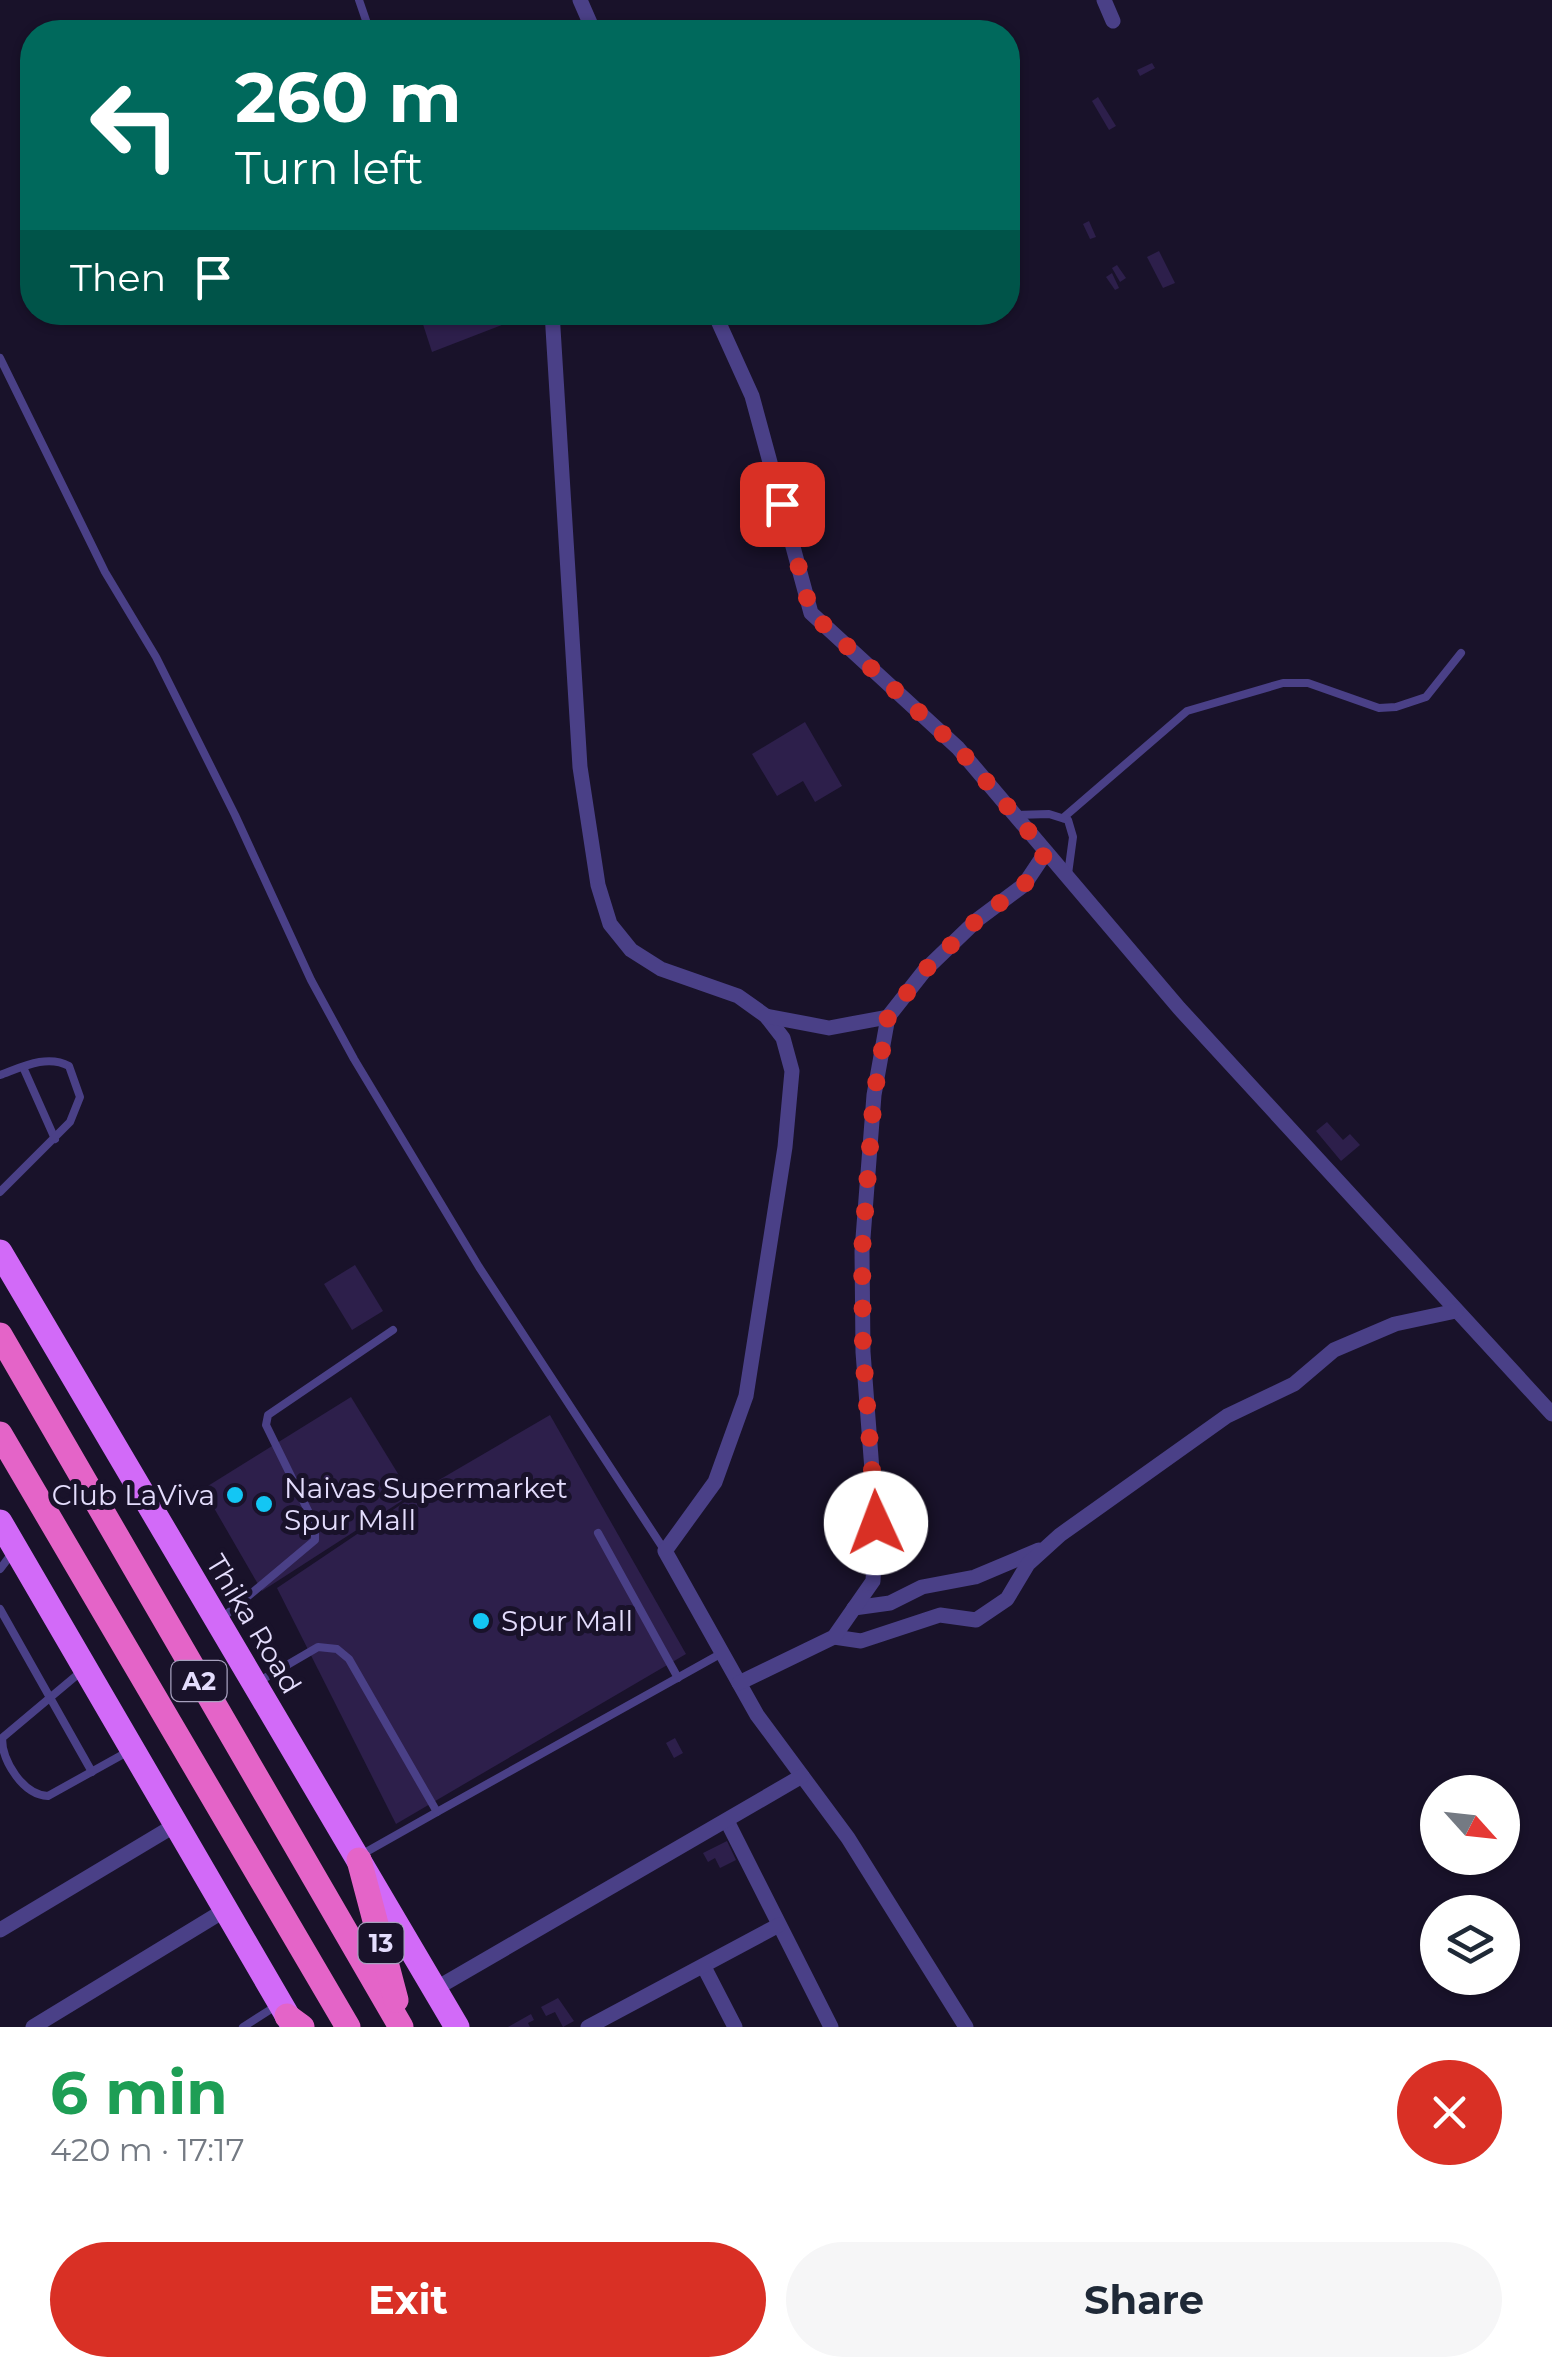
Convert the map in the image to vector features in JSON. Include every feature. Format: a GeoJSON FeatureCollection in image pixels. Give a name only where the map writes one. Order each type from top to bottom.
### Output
{"type":"FeatureCollection","features":[{"type":"Feature","properties":{"kind":"highway","name":"A2"},"geometry":{"type":"LineString","coordinates":[[0,1334],[402,2027]]}},
{"type":"Feature","properties":{"kind":"highway","name":"A2"},"geometry":{"type":"LineString","coordinates":[[0,1434],[348,2027]]}},
{"type":"Feature","properties":{"kind":"highway","name":"13"},"geometry":{"type":"LineString","coordinates":[[358,1858],[402,2027]]}},
{"type":"Feature","properties":{"kind":"main road","name":"Thika Road"},"geometry":{"type":"LineString","coordinates":[[0,1252],[457,2027]]}},
{"type":"Feature","properties":{"kind":"main road"},"geometry":{"type":"LineString","coordinates":[[5,1544],[86,1668],[291,2019]]}},
{"type":"Feature","properties":{"kind":"street"},"geometry":{"type":"LineString","coordinates":[[1104,0],[1114,20]]}},
{"type":"Feature","properties":{"kind":"street"},"geometry":{"type":"LineString","coordinates":[[553,325],[580,767],[598,885],[610,924],[631,950],[661,969],[738,996],[766,1016],[783,1038],[792,1071],[786,1147],[746,1396],[715,1482],[664,1551],[739,1683],[848,1838],[966,2027]]}},
{"type":"Feature","properties":{"kind":"street"},"geometry":{"type":"LineString","coordinates":[[720,325],[752,396],[811,613],[958,748],[1178,1008],[1552,1414]]}},
{"type":"Feature","properties":{"kind":"street"},"geometry":{"type":"LineString","coordinates":[[739,1683],[834,1636],[873,1581],[876,1523],[863,1352],[862,1251],[874,1095],[888,1017],[925,970],[977,920],[1024,885],[1046,852]]}},
{"type":"Feature","properties":{"kind":"street"},"geometry":{"type":"LineString","coordinates":[[766,1016],[830,1028],[888,1017]]}},
{"type":"Feature","properties":{"kind":"street"},"geometry":{"type":"LineString","coordinates":[[834,1636],[862,1641],[940,1614],[976,1620],[1007,1598],[1028,1564],[1047,1547],[1155,1464],[1227,1416],[1294,1384],[1334,1350],[1395,1324],[1456,1311]]}},
{"type":"Feature","properties":{"kind":"street"},"geometry":{"type":"LineString","coordinates":[[854,1608],[890,1603],[922,1587],[976,1576],[1047,1547]]}},
{"type":"Feature","properties":{"kind":"street"},"geometry":{"type":"LineString","coordinates":[[435,1989],[802,1776]]}},
{"type":"Feature","properties":{"kind":"street"},"geometry":{"type":"LineString","coordinates":[[727,1821],[831,2027]]}},
{"type":"Feature","properties":{"kind":"street"},"geometry":{"type":"LineString","coordinates":[[0,1930],[177,1824]]}},
{"type":"Feature","properties":{"kind":"street"},"geometry":{"type":"LineString","coordinates":[[33,2027],[225,1910]]}},
{"type":"Feature","properties":{"kind":"street"},"geometry":{"type":"LineString","coordinates":[[588,2027],[779,1925]]}},
{"type":"Feature","properties":{"kind":"street"},"geometry":{"type":"LineString","coordinates":[[704,1967],[734,2027]]}},
{"type":"Feature","properties":{"kind":"lane"},"geometry":{"type":"LineString","coordinates":[[0,358],[105,572],[156,657],[236,815],[337,1028],[478,1266],[664,1551]]}},
{"type":"Feature","properties":{"kind":"lane"},"geometry":{"type":"LineString","coordinates":[[1064,818],[1187,711],[1283,683],[1308,683],[1379,708],[1396,707],[1426,697],[1461,653]]}},
{"type":"Feature","properties":{"kind":"lane"},"geometry":{"type":"LineString","coordinates":[[1015,814],[1064,818],[1072,826],[1068,878]]}},
{"type":"Feature","properties":{"kind":"lane"},"geometry":{"type":"LineString","coordinates":[[0,1075],[59,1061],[69,1066],[76,1080],[77,1110],[54,1139],[0,1192]]}},
{"type":"Feature","properties":{"kind":"lane"},"geometry":{"type":"LineString","coordinates":[[23,1067],[54,1139]]}},
{"type":"Feature","properties":{"kind":"lane"},"geometry":{"type":"LineString","coordinates":[[218,1622],[315,1540],[315,1524],[266,1425],[268,1415],[393,1330]]}},
{"type":"Feature","properties":{"kind":"lane"},"geometry":{"type":"LineString","coordinates":[[598,1533],[678,1678]]}},
{"type":"Feature","properties":{"kind":"lane"},"geometry":{"type":"LineString","coordinates":[[0,1609],[92,1772]]}},
{"type":"Feature","properties":{"kind":"lane"},"geometry":{"type":"LineString","coordinates":[[254,1684],[318,1646],[337,1649],[349,1660],[437,1812]]}},
{"type":"Feature","properties":{"kind":"lane"},"geometry":{"type":"LineString","coordinates":[[358,1858],[722,1654]]}},
{"type":"Feature","properties":{"kind":"lane"},"geometry":{"type":"LineString","coordinates":[[86,1668],[2,1738],[2,1750],[28,1791],[40,1796],[133,1749]]}},
{"type":"Feature","properties":{"kind":"lane"},"geometry":{"type":"LineString","coordinates":[[243,2027],[291,2019]]}},
{"type":"Feature","properties":{"kind":"building"},"geometry":{"type":"Polygon","coordinates":[[[1152,63],[1155,68],[1140,76],[1137,70],[1152,63]]]}},
{"type":"Feature","properties":{"kind":"building"},"geometry":{"type":"Polygon","coordinates":[[[1098,97],[1116,126],[1109,130],[1092,101],[1098,97]]]}},
{"type":"Feature","properties":{"kind":"building"},"geometry":{"type":"Polygon","coordinates":[[[1089,221],[1096,237],[1090,239],[1083,224],[1089,221]]]}},
{"type":"Feature","properties":{"kind":"building"},"geometry":{"type":"Polygon","coordinates":[[[1159,251],[1175,283],[1163,288],[1147,257],[1159,251]]]}},
{"type":"Feature","properties":{"kind":"building"},"geometry":{"type":"Polygon","coordinates":[[[1117,265],[1126,278],[1120,282],[1112,268],[1117,265]]]}},
{"type":"Feature","properties":{"kind":"building"},"geometry":{"type":"Polygon","coordinates":[[[1112,273],[1119,288],[1115,290],[1106,277],[1112,273]]]}},
{"type":"Feature","properties":{"kind":"building"},"geometry":{"type":"Polygon","coordinates":[[[423,325],[502,325],[432,352],[423,325]]]}},
{"type":"Feature","properties":{"kind":"building"},"geometry":{"type":"Polygon","coordinates":[[[805,722],[842,786],[815,802],[803,781],[777,796],[752,754],[805,722]]]}},
{"type":"Feature","properties":{"kind":"building"},"geometry":{"type":"Polygon","coordinates":[[[1327,1122],[1343,1140],[1350,1134],[1360,1145],[1341,1161],[1316,1131],[1327,1122]]]}},
{"type":"Feature","properties":{"kind":"building"},"geometry":{"type":"Polygon","coordinates":[[[355,1265],[383,1311],[352,1330],[324,1284],[355,1265]]]}},
{"type":"Feature","properties":{"kind":"building"},"geometry":{"type":"Polygon","coordinates":[[[351,1397],[411,1495],[262,1591],[203,1489],[351,1397]]]}},
{"type":"Feature","properties":{"kind":"building","name":"Spur Mall"},"geometry":{"type":"Polygon","coordinates":[[[550,1415],[686,1654],[396,1824],[277,1588],[427,1487],[550,1415]]]}},
{"type":"Feature","properties":{"kind":"building"},"geometry":{"type":"Polygon","coordinates":[[[675,1738],[683,1753],[674,1758],[666,1743],[675,1738]]]}},
{"type":"Feature","properties":{"kind":"building"},"geometry":{"type":"Polygon","coordinates":[[[727,1841],[736,1860],[720,1868],[715,1858],[708,1862],[703,1853],[727,1841]]]}},
{"type":"Feature","properties":{"kind":"building"},"geometry":{"type":"Polygon","coordinates":[[[558,1998],[574,2021],[563,2027],[555,2012],[546,2016],[541,2007],[558,1998]]]}},
{"type":"Feature","properties":{"kind":"building"},"geometry":{"type":"Polygon","coordinates":[[[531,2014],[534,2020],[528,2023],[530,2027],[508,2027],[531,2014]]]}},
{"type":"Feature","properties":{"kind":"place","name":"Club LaViva"},"geometry":{"type":"Point","coordinates":[235,1495]}},
{"type":"Feature","properties":{"kind":"place","name":"Naivas Supermarket Spur Mall"},"geometry":{"type":"Point","coordinates":[264,1504]}},
{"type":"Feature","properties":{"kind":"place","name":"Spur Mall"},"geometry":{"type":"Point","coordinates":[481,1621]}},
{"type":"Feature","properties":{"kind":"route"},"geometry":{"type":"LineString","coordinates":[[782,504],[811,613],[958,748],[1046,852],[1024,885],[977,920],[925,970],[888,1017],[874,1095],[862,1251],[863,1352],[872,1428],[876,1523]]}}]}
